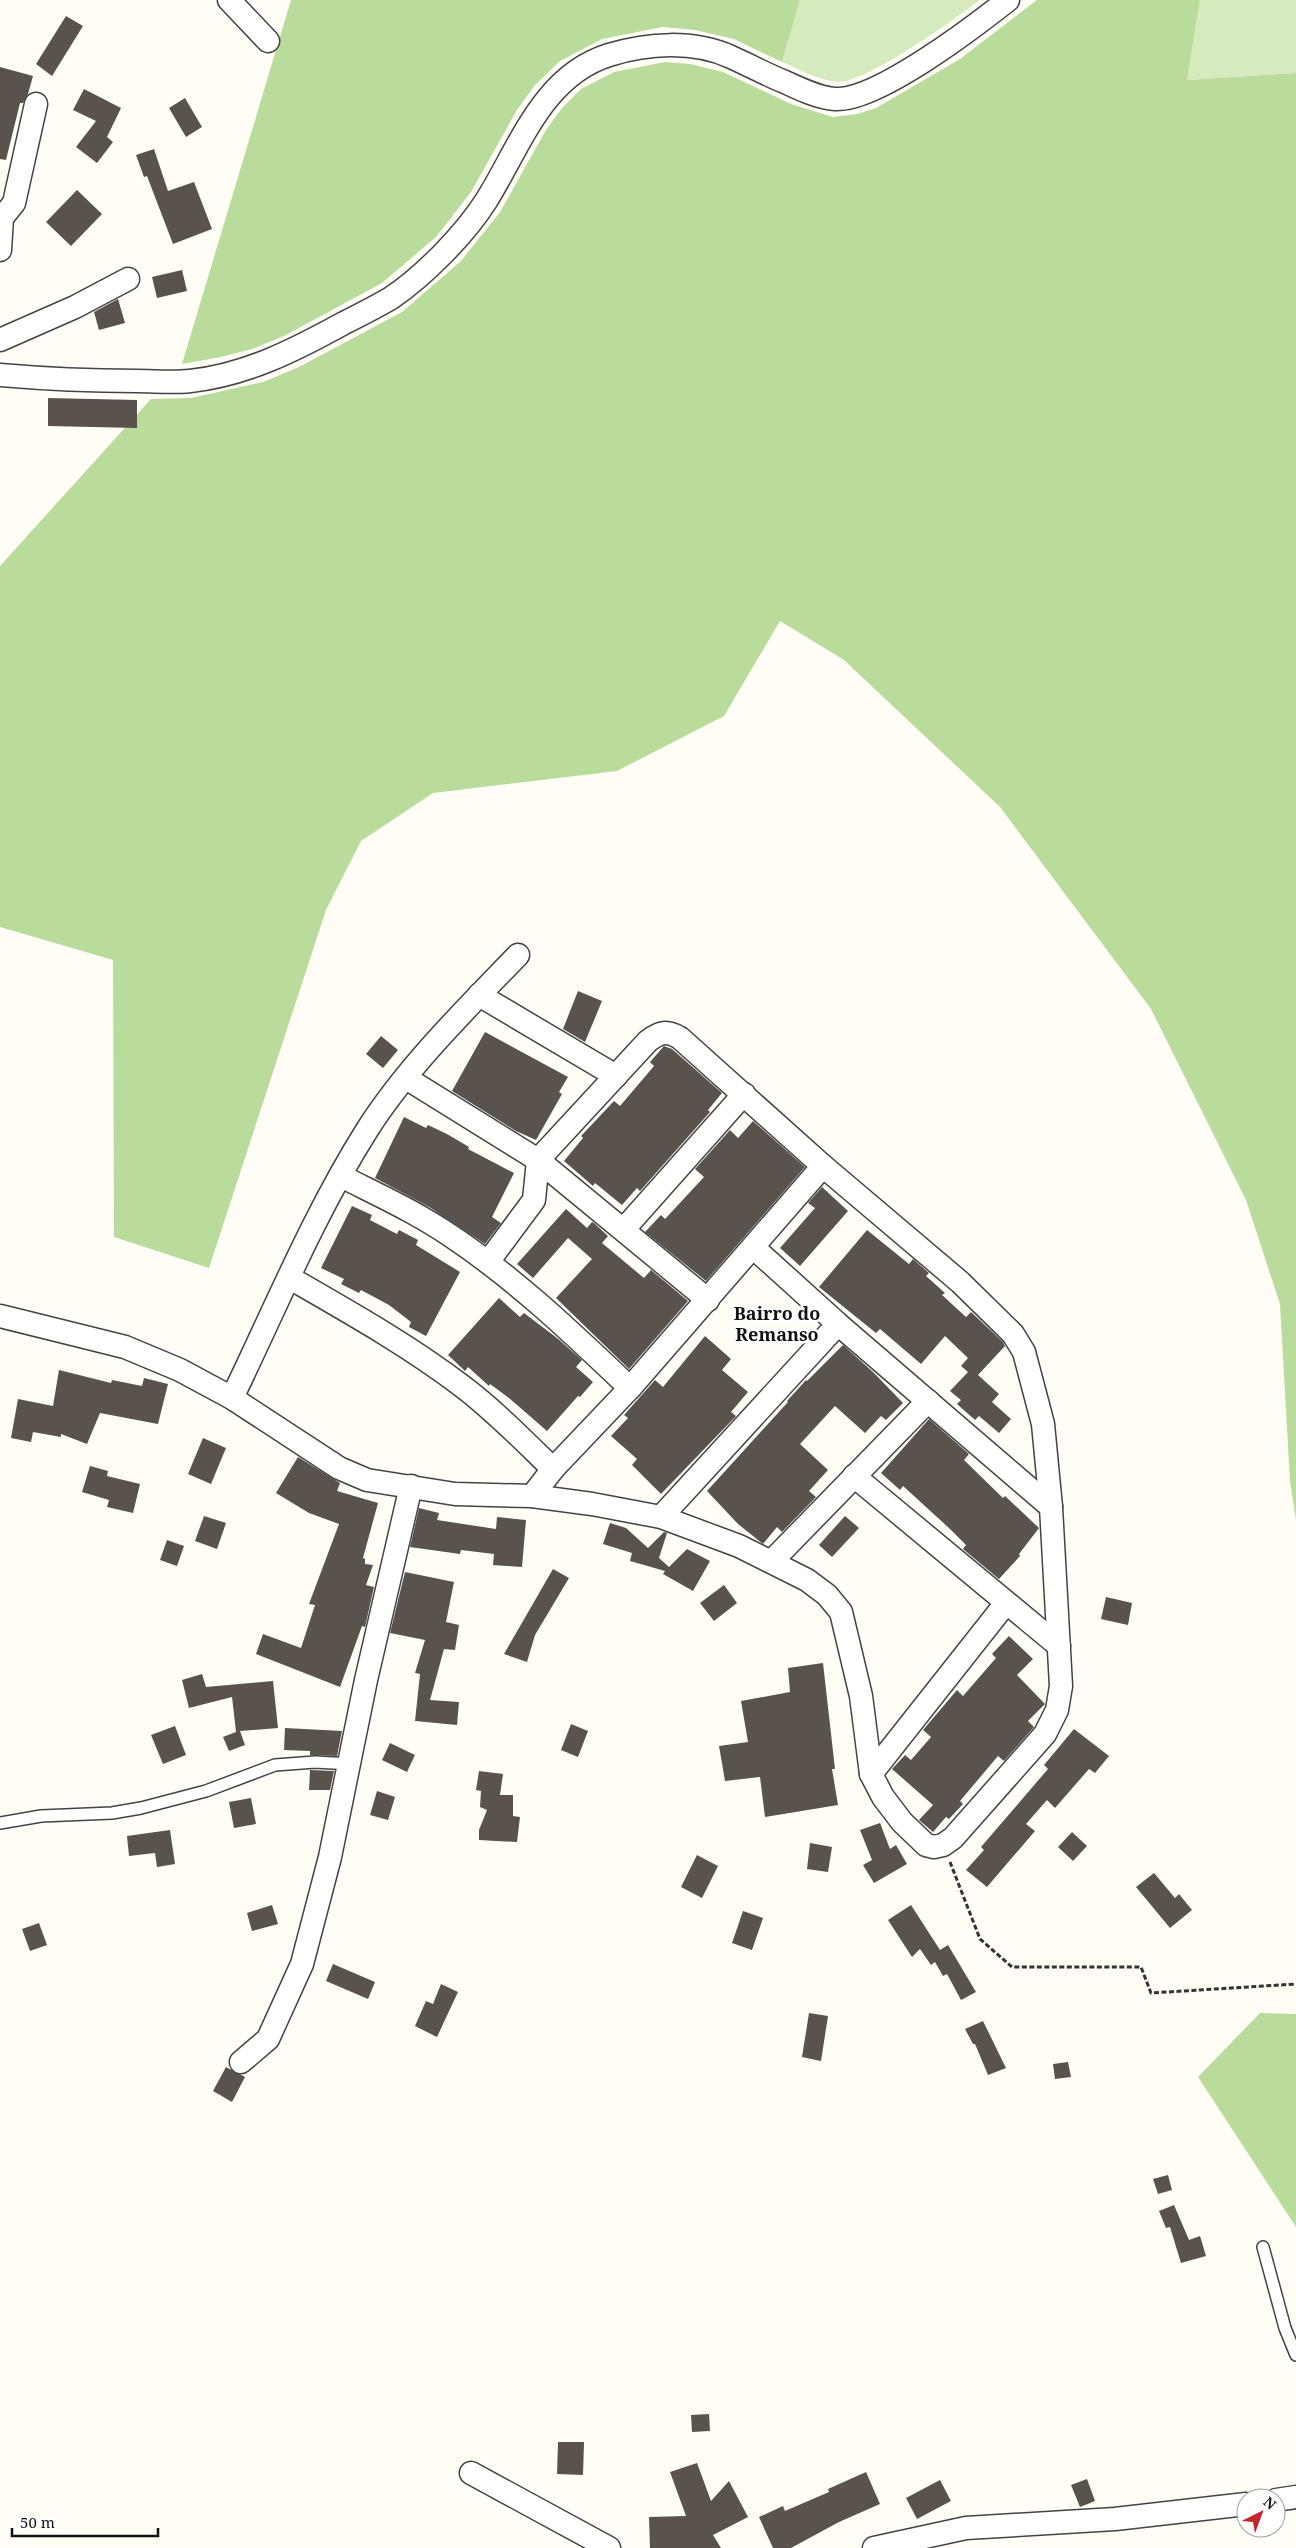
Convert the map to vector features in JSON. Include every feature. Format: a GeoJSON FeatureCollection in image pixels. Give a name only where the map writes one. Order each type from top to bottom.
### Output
{"type":"FeatureCollection","features":[{"type":"Feature","properties":{"kind":"street"},"geometry":{"type":"LineString","coordinates":[[229,0],[268,41]]}},
{"type":"Feature","properties":{"kind":"street"},"geometry":{"type":"LineString","coordinates":[[0,375],[66,381],[189,381],[225,374],[292,352],[392,297],[448,249],[486,202],[527,127],[549,96],[570,75],[608,56],[665,44],[692,47],[728,55],[797,88],[835,99],[852,97],[868,92],[950,44],[1008,0]]}},
{"type":"Feature","properties":{"kind":"street"},"geometry":{"type":"LineString","coordinates":[[0,250],[1,217],[14,203],[36,104]]}},
{"type":"Feature","properties":{"kind":"street"},"geometry":{"type":"LineString","coordinates":[[0,340],[75,307],[128,280]]}},
{"type":"Feature","properties":{"kind":"street"},"geometry":{"type":"LineString","coordinates":[[232,1398],[341,1176],[367,1131],[406,1078],[479,995],[518,955]]}},
{"type":"Feature","properties":{"kind":"street"},"geometry":{"type":"LineString","coordinates":[[479,995],[616,1076]]}},
{"type":"Feature","properties":{"kind":"street"},"geometry":{"type":"LineString","coordinates":[[0,1316],[125,1347],[180,1370],[232,1398],[340,1468],[367,1480],[455,1494],[532,1496],[592,1504],[661,1517],[772,1561],[807,1580],[827,1595],[841,1612],[861,1696],[870,1774],[883,1797],[926,1845],[934,1847],[943,1845],[953,1838],[1045,1734],[1057,1710],[1061,1686],[1052,1507],[1043,1424],[1024,1352],[1013,1334],[960,1282],[823,1166],[680,1038],[670,1032],[663,1032],[648,1041],[538,1160],[534,1200],[488,1262]]}},
{"type":"Feature","properties":{"kind":"street"},"geometry":{"type":"LineString","coordinates":[[406,1078],[538,1160],[708,1300]]}},
{"type":"Feature","properties":{"kind":"street"},"geometry":{"type":"LineString","coordinates":[[624,1229],[744,1094]]}},
{"type":"Feature","properties":{"kind":"street"},"geometry":{"type":"LineString","coordinates":[[532,1496],[553,1469],[630,1388],[754,1248],[823,1166]]}},
{"type":"Feature","properties":{"kind":"street"},"geometry":{"type":"LineString","coordinates":[[341,1176],[434,1226],[488,1262],[548,1310],[630,1388]]}},
{"type":"Feature","properties":{"kind":"street"},"geometry":{"type":"LineString","coordinates":[[754,1248],[838,1324],[1052,1507]]}},
{"type":"Feature","properties":{"kind":"street"},"geometry":{"type":"LineString","coordinates":[[290,1278],[367,1322],[450,1378],[510,1428],[553,1469]]}},
{"type":"Feature","properties":{"kind":"street"},"geometry":{"type":"LineString","coordinates":[[661,1517],[838,1324]]}},
{"type":"Feature","properties":{"kind":"street"},"geometry":{"type":"LineString","coordinates":[[772,1561],[928,1401]]}},
{"type":"Feature","properties":{"kind":"street"},"geometry":{"type":"LineString","coordinates":[[854,1476],[1059,1646]]}},
{"type":"Feature","properties":{"kind":"street"},"geometry":{"type":"LineString","coordinates":[[240,2062],[268,2038],[302,1964],[330,1858],[351,1764],[366,1680],[411,1486]]}},
{"type":"Feature","properties":{"kind":"street"},"geometry":{"type":"LineString","coordinates":[[870,1774],[1006,1603]]}},
{"type":"Feature","properties":{"kind":"street"},"geometry":{"type":"LineString","coordinates":[[471,2473],[609,2548]]}},
{"type":"Feature","properties":{"kind":"street"},"geometry":{"type":"LineString","coordinates":[[874,2548],[966,2528],[1115,2519],[1236,2505]]}},
{"type":"Feature","properties":{"kind":"lane"},"geometry":{"type":"LineString","coordinates":[[0,1823],[41,1816],[112,1813],[141,1808],[206,1791],[276,1765],[315,1762],[351,1764]]}},
{"type":"Feature","properties":{"kind":"lane"},"geometry":{"type":"LineString","coordinates":[[1262,2247],[1284,2328],[1296,2356]]}},
{"type":"Feature","properties":{"kind":"path"},"geometry":{"type":"LineString","coordinates":[[943,1845],[980,1939],[1012,1967],[1141,1967],[1151,1993],[1296,1984]]}},
{"type":"Feature","properties":{"kind":"green space"},"geometry":{"type":"Polygon","coordinates":[[[291,0],[800,0],[782,62],[734,39],[695,30],[663,27],[602,39],[560,61],[535,85],[517,110],[471,192],[436,237],[382,283],[284,336],[252,349],[182,364],[291,0]]]}},
{"type":"Feature","properties":{"kind":"green space"},"geometry":{"type":"Polygon","coordinates":[[[800,0],[980,0],[931,35],[888,62],[868,73],[850,80],[837,82],[816,77],[782,62],[800,0]]]}},
{"type":"Feature","properties":{"kind":"green space"},"geometry":{"type":"Polygon","coordinates":[[[1037,0],[1200,0],[1187,80],[1296,73],[1296,1520],[1290,1481],[1280,1304],[1246,1200],[1151,1009],[1000,807],[844,660],[780,621],[724,716],[617,771],[433,793],[361,841],[326,910],[209,1268],[114,1237],[113,960],[0,927],[0,566],[151,399],[191,398],[263,382],[299,367],[402,312],[461,261],[500,212],[546,130],[562,108],[581,89],[614,72],[665,62],[690,64],[723,72],[791,104],[833,117],[857,114],[876,108],[960,59],[1037,0]]]}},
{"type":"Feature","properties":{"kind":"green space"},"geometry":{"type":"Polygon","coordinates":[[[1200,0],[1296,0],[1296,73],[1187,80],[1200,0]]]}},
{"type":"Feature","properties":{"kind":"green space"},"geometry":{"type":"Polygon","coordinates":[[[1260,2013],[1296,2014],[1296,2227],[1198,2077],[1260,2013]]]}},
{"type":"Feature","properties":{"kind":"building"},"geometry":{"type":"Polygon","coordinates":[[[66,16],[83,26],[52,76],[36,64],[66,16]]]}},
{"type":"Feature","properties":{"kind":"building"},"geometry":{"type":"Polygon","coordinates":[[[0,67],[33,76],[28,94],[23,103],[20,103],[6,160],[0,159],[0,67]]]}},
{"type":"Feature","properties":{"kind":"building"},"geometry":{"type":"Polygon","coordinates":[[[84,89],[121,108],[107,137],[113,142],[97,163],[76,147],[96,121],[73,110],[84,89]]]}},
{"type":"Feature","properties":{"kind":"building"},"geometry":{"type":"Polygon","coordinates":[[[185,98],[202,127],[186,137],[169,108],[185,98]]]}},
{"type":"Feature","properties":{"kind":"building"},"geometry":{"type":"Polygon","coordinates":[[[154,149],[168,191],[194,182],[212,229],[173,244],[147,176],[144,177],[136,155],[154,149]]]}},
{"type":"Feature","properties":{"kind":"building"},"geometry":{"type":"Polygon","coordinates":[[[77,190],[102,214],[71,246],[46,222],[77,190]]]}},
{"type":"Feature","properties":{"kind":"building"},"geometry":{"type":"Polygon","coordinates":[[[182,270],[187,291],[157,298],[152,277],[182,270]]]}},
{"type":"Feature","properties":{"kind":"building"},"geometry":{"type":"Polygon","coordinates":[[[118,299],[125,323],[99,330],[94,312],[118,299]]]}},
{"type":"Feature","properties":{"kind":"building"},"geometry":{"type":"Polygon","coordinates":[[[48,398],[137,400],[137,428],[48,426],[48,398]]]}},
{"type":"Feature","properties":{"kind":"building"},"geometry":{"type":"Polygon","coordinates":[[[578,991],[602,1001],[585,1042],[563,1029],[578,991]]]}},
{"type":"Feature","properties":{"kind":"building"},"geometry":{"type":"Polygon","coordinates":[[[485,1032],[568,1077],[559,1092],[562,1094],[536,1140],[516,1131],[452,1091],[485,1032]]]}},
{"type":"Feature","properties":{"kind":"building"},"geometry":{"type":"Polygon","coordinates":[[[381,1036],[398,1050],[383,1068],[366,1054],[381,1036]]]}},
{"type":"Feature","properties":{"kind":"building"},"geometry":{"type":"Polygon","coordinates":[[[664,1046],[672,1049],[722,1093],[708,1110],[710,1112],[640,1191],[637,1188],[622,1205],[595,1183],[593,1186],[564,1161],[583,1138],[581,1136],[614,1101],[620,1106],[654,1066],[650,1062],[664,1046]]]}},
{"type":"Feature","properties":{"kind":"building"},"geometry":{"type":"Polygon","coordinates":[[[404,1117],[426,1128],[428,1125],[447,1134],[469,1147],[468,1149],[514,1173],[492,1217],[501,1223],[485,1244],[431,1208],[375,1178],[404,1117]]]}},
{"type":"Feature","properties":{"kind":"building"},"geometry":{"type":"Polygon","coordinates":[[[753,1121],[805,1167],[706,1281],[645,1232],[661,1215],[665,1219],[704,1177],[695,1169],[730,1130],[738,1138],[753,1121]]]}},
{"type":"Feature","properties":{"kind":"building"},"geometry":{"type":"Polygon","coordinates":[[[822,1187],[848,1211],[800,1266],[780,1248],[815,1208],[808,1203],[822,1187]]]}},
{"type":"Feature","properties":{"kind":"building"},"geometry":{"type":"Polygon","coordinates":[[[352,1206],[372,1215],[370,1220],[397,1234],[399,1230],[418,1240],[416,1245],[460,1272],[426,1336],[409,1327],[411,1322],[389,1305],[361,1290],[359,1293],[341,1284],[344,1279],[321,1268],[352,1206]]]}},
{"type":"Feature","properties":{"kind":"building"},"geometry":{"type":"Polygon","coordinates":[[[566,1209],[587,1228],[592,1222],[594,1223],[608,1236],[602,1243],[644,1278],[651,1270],[688,1301],[629,1369],[556,1298],[592,1259],[568,1238],[533,1278],[517,1264],[566,1209]]]}},
{"type":"Feature","properties":{"kind":"building"},"geometry":{"type":"Polygon","coordinates":[[[867,1230],[909,1264],[913,1259],[929,1273],[926,1276],[945,1293],[942,1295],[966,1317],[971,1312],[1003,1342],[1005,1346],[978,1375],[999,1394],[992,1402],[1011,1419],[999,1433],[979,1416],[975,1420],[957,1404],[961,1400],[950,1391],[968,1372],[961,1366],[968,1358],[945,1336],[921,1364],[880,1329],[876,1333],[819,1287],[867,1230]]]}},
{"type":"Feature","properties":{"kind":"building"},"geometry":{"type":"Polygon","coordinates":[[[499,1298],[520,1317],[524,1313],[582,1360],[576,1367],[593,1382],[547,1431],[509,1398],[490,1384],[489,1386],[468,1367],[465,1371],[448,1355],[499,1298]]]}},
{"type":"Feature","properties":{"kind":"building"},"geometry":{"type":"Polygon","coordinates":[[[705,1336],[731,1359],[722,1370],[748,1392],[731,1412],[736,1416],[661,1494],[632,1465],[637,1459],[611,1436],[628,1418],[624,1415],[655,1380],[663,1387],[705,1336]]]}},
{"type":"Feature","properties":{"kind":"building"},"geometry":{"type":"Polygon","coordinates":[[[843,1345],[903,1403],[886,1420],[881,1416],[865,1433],[835,1406],[800,1444],[828,1470],[809,1491],[816,1497],[782,1532],[777,1527],[763,1544],[738,1524],[707,1491],[806,1380],[843,1345]]]}},
{"type":"Feature","properties":{"kind":"building"},"geometry":{"type":"Polygon","coordinates":[[[59,1370],[111,1383],[112,1380],[142,1386],[144,1378],[168,1384],[158,1424],[100,1413],[87,1444],[61,1434],[61,1437],[33,1432],[31,1442],[11,1438],[18,1399],[53,1406],[59,1370]]]}},
{"type":"Feature","properties":{"kind":"building"},"geometry":{"type":"Polygon","coordinates":[[[929,1419],[969,1454],[964,1460],[1003,1498],[1005,1496],[1039,1528],[1019,1554],[1020,1556],[999,1579],[963,1549],[966,1545],[903,1486],[900,1490],[881,1473],[929,1419]]]}},
{"type":"Feature","properties":{"kind":"building"},"geometry":{"type":"Polygon","coordinates":[[[203,1438],[226,1448],[211,1484],[188,1474],[203,1438]]]}},
{"type":"Feature","properties":{"kind":"building"},"geometry":{"type":"Polygon","coordinates":[[[298,1457],[340,1483],[337,1491],[378,1503],[363,1558],[365,1559],[365,1564],[373,1565],[366,1585],[374,1587],[365,1627],[362,1626],[340,1687],[256,1654],[263,1634],[301,1648],[315,1605],[309,1604],[339,1524],[309,1513],[276,1493],[298,1457]]]}},
{"type":"Feature","properties":{"kind":"building"},"geometry":{"type":"Polygon","coordinates":[[[90,1466],[108,1471],[107,1476],[140,1484],[133,1513],[107,1507],[109,1500],[82,1492],[90,1466]]]}},
{"type":"Feature","properties":{"kind":"building"},"geometry":{"type":"Polygon","coordinates":[[[419,1508],[439,1513],[437,1520],[496,1529],[497,1517],[526,1520],[522,1567],[493,1565],[494,1554],[461,1550],[460,1554],[410,1547],[419,1508]]]}},
{"type":"Feature","properties":{"kind":"building"},"geometry":{"type":"Polygon","coordinates":[[[204,1516],[226,1523],[217,1549],[195,1541],[204,1516]]]}},
{"type":"Feature","properties":{"kind":"building"},"geometry":{"type":"Polygon","coordinates":[[[845,1516],[859,1528],[832,1557],[819,1545],[845,1516]]]}},
{"type":"Feature","properties":{"kind":"building"},"geometry":{"type":"Polygon","coordinates":[[[610,1523],[626,1528],[648,1548],[664,1532],[667,1533],[659,1558],[669,1567],[687,1549],[710,1561],[693,1591],[663,1574],[665,1571],[630,1561],[632,1553],[603,1544],[610,1523]]]}},
{"type":"Feature","properties":{"kind":"building"},"geometry":{"type":"Polygon","coordinates":[[[167,1540],[184,1546],[177,1566],[160,1560],[167,1540]]]}},
{"type":"Feature","properties":{"kind":"building"},"geometry":{"type":"Polygon","coordinates":[[[553,1569],[569,1578],[535,1635],[527,1662],[504,1654],[553,1569]]]}},
{"type":"Feature","properties":{"kind":"building"},"geometry":{"type":"Polygon","coordinates":[[[405,1572],[454,1582],[446,1622],[459,1625],[455,1650],[444,1649],[430,1700],[459,1702],[457,1725],[415,1721],[420,1674],[415,1673],[425,1640],[390,1633],[405,1572]]]}},
{"type":"Feature","properties":{"kind":"building"},"geometry":{"type":"Polygon","coordinates":[[[724,1585],[737,1603],[714,1621],[700,1603],[724,1585]]]}},
{"type":"Feature","properties":{"kind":"building"},"geometry":{"type":"Polygon","coordinates":[[[1106,1597],[1132,1603],[1128,1625],[1101,1619],[1106,1597]]]}},
{"type":"Feature","properties":{"kind":"building"},"geometry":{"type":"Polygon","coordinates":[[[1009,1636],[1033,1659],[1017,1675],[1045,1704],[1028,1721],[1034,1727],[1004,1761],[998,1756],[960,1801],[963,1804],[949,1819],[946,1817],[933,1832],[919,1820],[933,1805],[892,1769],[905,1755],[911,1760],[931,1737],[923,1730],[957,1690],[963,1696],[996,1658],[992,1654],[1009,1636]]]}},
{"type":"Feature","properties":{"kind":"building"},"geometry":{"type":"Polygon","coordinates":[[[823,1663],[835,1769],[832,1769],[838,1805],[765,1817],[760,1777],[725,1781],[719,1746],[748,1742],[741,1701],[790,1692],[788,1668],[823,1663]]]}},
{"type":"Feature","properties":{"kind":"building"},"geometry":{"type":"Polygon","coordinates":[[[202,1674],[206,1687],[273,1681],[278,1728],[240,1731],[245,1745],[229,1751],[223,1737],[236,1732],[232,1697],[189,1708],[182,1680],[202,1674]]]}},
{"type":"Feature","properties":{"kind":"building"},"geometry":{"type":"Polygon","coordinates":[[[571,1724],[588,1731],[578,1757],[561,1750],[571,1724]]]}},
{"type":"Feature","properties":{"kind":"building"},"geometry":{"type":"Polygon","coordinates":[[[175,1726],[186,1755],[163,1764],[151,1735],[175,1726]]]}},
{"type":"Feature","properties":{"kind":"building"},"geometry":{"type":"Polygon","coordinates":[[[285,1728],[342,1731],[337,1756],[310,1755],[310,1751],[284,1750],[285,1728]]]}},
{"type":"Feature","properties":{"kind":"building"},"geometry":{"type":"Polygon","coordinates":[[[1074,1729],[1109,1756],[1095,1773],[1089,1769],[1055,1808],[1047,1800],[1026,1824],[1035,1831],[987,1887],[966,1870],[984,1850],[981,1847],[1048,1769],[1044,1765],[1074,1729]]]}},
{"type":"Feature","properties":{"kind":"building"},"geometry":{"type":"Polygon","coordinates":[[[390,1743],[415,1755],[407,1772],[382,1760],[390,1743]]]}},
{"type":"Feature","properties":{"kind":"building"},"geometry":{"type":"Polygon","coordinates":[[[310,1770],[334,1771],[330,1790],[309,1790],[310,1770]]]}},
{"type":"Feature","properties":{"kind":"building"},"geometry":{"type":"Polygon","coordinates":[[[479,1771],[503,1774],[500,1795],[513,1795],[513,1816],[520,1817],[517,1842],[479,1840],[479,1830],[487,1810],[480,1807],[481,1791],[476,1790],[479,1771]]]}},
{"type":"Feature","properties":{"kind":"building"},"geometry":{"type":"Polygon","coordinates":[[[377,1791],[395,1797],[388,1820],[370,1815],[377,1791]]]}},
{"type":"Feature","properties":{"kind":"building"},"geometry":{"type":"Polygon","coordinates":[[[251,1798],[256,1824],[234,1828],[229,1802],[251,1798]]]}},
{"type":"Feature","properties":{"kind":"building"},"geometry":{"type":"Polygon","coordinates":[[[880,1823],[890,1849],[896,1845],[907,1864],[874,1883],[863,1865],[872,1860],[860,1830],[880,1823]]]}},
{"type":"Feature","properties":{"kind":"building"},"geometry":{"type":"Polygon","coordinates":[[[170,1830],[175,1864],[157,1867],[155,1853],[129,1856],[127,1836],[170,1830]]]}},
{"type":"Feature","properties":{"kind":"building"},"geometry":{"type":"Polygon","coordinates":[[[1072,1832],[1087,1846],[1073,1861],[1058,1847],[1072,1832]]]}},
{"type":"Feature","properties":{"kind":"building"},"geometry":{"type":"Polygon","coordinates":[[[810,1843],[832,1847],[828,1872],[807,1869],[810,1843]]]}},
{"type":"Feature","properties":{"kind":"building"},"geometry":{"type":"Polygon","coordinates":[[[697,1855],[718,1866],[702,1898],[681,1887],[697,1855]]]}},
{"type":"Feature","properties":{"kind":"building"},"geometry":{"type":"Polygon","coordinates":[[[1154,1873],[1175,1898],[1179,1894],[1192,1910],[1170,1928],[1136,1887],[1154,1873]]]}},
{"type":"Feature","properties":{"kind":"building"},"geometry":{"type":"Polygon","coordinates":[[[272,1905],[278,1924],[252,1931],[247,1913],[272,1905]]]}},
{"type":"Feature","properties":{"kind":"building"},"geometry":{"type":"Polygon","coordinates":[[[911,1905],[940,1950],[948,1945],[976,1992],[961,2000],[947,1974],[943,1976],[935,1962],[931,1965],[920,1949],[912,1957],[888,1920],[911,1905]]]}},
{"type":"Feature","properties":{"kind":"building"},"geometry":{"type":"Polygon","coordinates":[[[743,1911],[763,1918],[752,1950],[732,1943],[743,1911]]]}},
{"type":"Feature","properties":{"kind":"building"},"geometry":{"type":"Polygon","coordinates":[[[39,1923],[47,1945],[30,1951],[22,1929],[39,1923]]]}},
{"type":"Feature","properties":{"kind":"building"},"geometry":{"type":"Polygon","coordinates":[[[333,1964],[375,1982],[368,1999],[326,1981],[333,1964]]]}},
{"type":"Feature","properties":{"kind":"building"},"geometry":{"type":"Polygon","coordinates":[[[441,1984],[458,1992],[437,2037],[415,2026],[426,2001],[433,2004],[441,1984]]]}},
{"type":"Feature","properties":{"kind":"building"},"geometry":{"type":"Polygon","coordinates":[[[809,2013],[828,2016],[821,2061],[802,2057],[809,2013]]]}},
{"type":"Feature","properties":{"kind":"building"},"geometry":{"type":"Polygon","coordinates":[[[983,2021],[1006,2068],[988,2075],[975,2044],[973,2044],[965,2029],[983,2021]]]}},
{"type":"Feature","properties":{"kind":"building"},"geometry":{"type":"Polygon","coordinates":[[[1068,2062],[1071,2077],[1055,2079],[1053,2064],[1068,2062]]]}},
{"type":"Feature","properties":{"kind":"building"},"geometry":{"type":"Polygon","coordinates":[[[226,2067],[245,2077],[232,2102],[213,2091],[226,2067]]]}},
{"type":"Feature","properties":{"kind":"building"},"geometry":{"type":"Polygon","coordinates":[[[1168,2175],[1172,2190],[1158,2194],[1153,2179],[1168,2175]]]}},
{"type":"Feature","properties":{"kind":"building"},"geometry":{"type":"Polygon","coordinates":[[[1174,2205],[1189,2240],[1200,2236],[1206,2256],[1181,2263],[1170,2227],[1166,2228],[1159,2211],[1174,2205]]]}},
{"type":"Feature","properties":{"kind":"building"},"geometry":{"type":"Polygon","coordinates":[[[709,2414],[710,2431],[692,2432],[691,2415],[709,2414]]]}},
{"type":"Feature","properties":{"kind":"building"},"geometry":{"type":"Polygon","coordinates":[[[558,2442],[584,2442],[583,2475],[557,2474],[558,2442]]]}},
{"type":"Feature","properties":{"kind":"building"},"geometry":{"type":"Polygon","coordinates":[[[697,2463],[711,2501],[729,2481],[748,2517],[713,2535],[721,2548],[650,2548],[649,2517],[686,2516],[670,2472],[697,2463]]]}},
{"type":"Feature","properties":{"kind":"building"},"geometry":{"type":"Polygon","coordinates":[[[866,2472],[880,2504],[839,2522],[791,2548],[773,2548],[759,2517],[783,2506],[785,2511],[829,2492],[828,2489],[866,2472]]]}},
{"type":"Feature","properties":{"kind":"building"},"geometry":{"type":"Polygon","coordinates":[[[1087,2479],[1095,2501],[1080,2507],[1071,2485],[1087,2479]]]}},
{"type":"Feature","properties":{"kind":"building"},"geometry":{"type":"Polygon","coordinates":[[[940,2480],[951,2501],[917,2519],[906,2498],[940,2480]]]}},
{"type":"Feature","properties":{"kind":"district","name":"Bairro do Remanso"},"geometry":{"type":"Point","coordinates":[777,1324]}}]}
